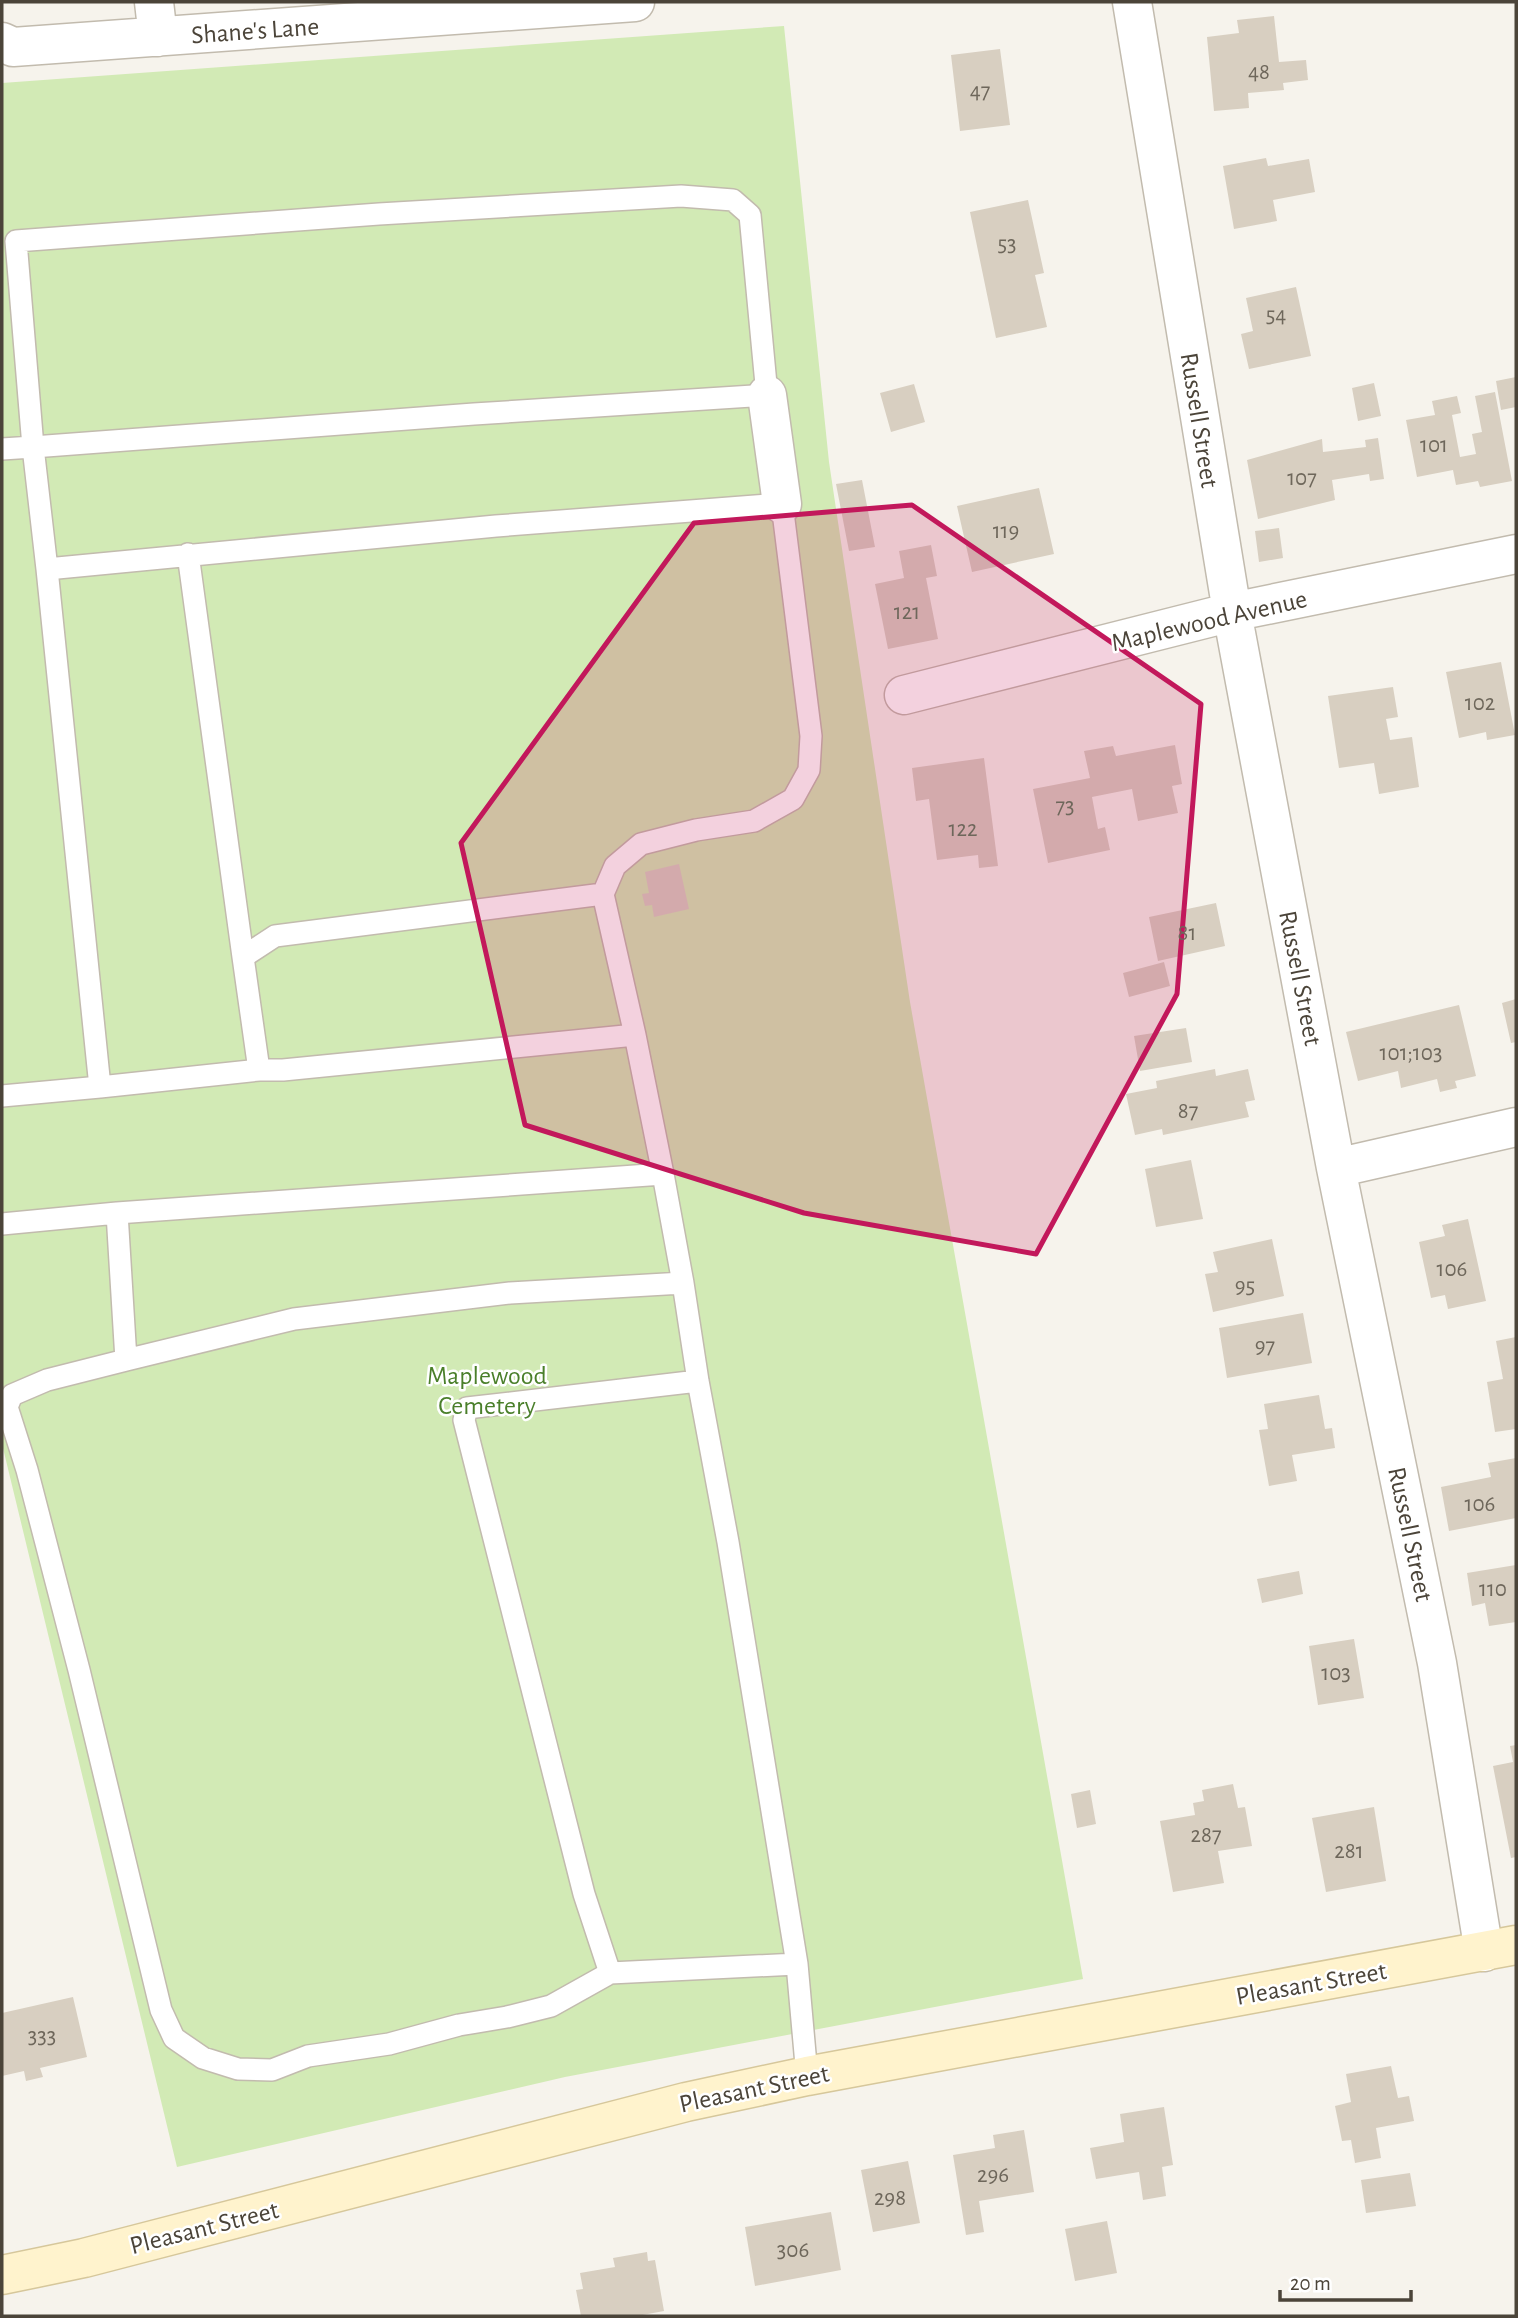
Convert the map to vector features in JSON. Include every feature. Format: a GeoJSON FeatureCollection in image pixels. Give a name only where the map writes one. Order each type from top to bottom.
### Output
{"type":"FeatureCollection","features":[{"type":"Feature","properties":{"kind":"street","name":"Shane's Lane"},"geometry":{"type":"LineString","coordinates":[[2,42],[13,47],[156,19],[635,2]]}},
{"type":"Feature","properties":{"kind":"street","name":"Russell Street"},"geometry":{"type":"LineString","coordinates":[[1132,2],[1232,612],[1336,1168],[1437,1663],[1500,1948]]}},
{"type":"Feature","properties":{"kind":"street"},"geometry":{"type":"LineString","coordinates":[[767,395],[782,504]]}},
{"type":"Feature","properties":{"kind":"street","name":"Maplewood Avenue"},"geometry":{"type":"LineString","coordinates":[[904,695],[1232,612],[1516,554]]}},
{"type":"Feature","properties":{"kind":"street"},"geometry":{"type":"LineString","coordinates":[[1336,1168],[1516,1126]]}},
{"type":"Feature","properties":{"kind":"street","name":"Pleasant Street"},"geometry":{"type":"LineString","coordinates":[[2,2275],[84,2258],[686,2102],[807,2076],[1500,1948]]}},
{"type":"Feature","properties":{"kind":"street"},"geometry":{"type":"LineString","coordinates":[[2,2294],[84,2258]]}},
{"type":"Feature","properties":{"kind":"lane"},"geometry":{"type":"LineString","coordinates":[[2,449],[33,447],[474,414],[767,395],[750,215],[733,200],[681,196],[365,215],[9,241],[33,447],[47,569],[100,1087]]}},
{"type":"Feature","properties":{"kind":"lane"},"geometry":{"type":"LineString","coordinates":[[47,569],[496,526],[782,504],[811,736],[808,770],[793,799],[754,821],[696,830],[641,844],[615,866],[603,894],[663,1174],[729,1542],[797,1964],[807,2076]]}},
{"type":"Feature","properties":{"kind":"lane"},"geometry":{"type":"LineString","coordinates":[[188,554],[259,1070]]}},
{"type":"Feature","properties":{"kind":"lane"},"geometry":{"type":"LineString","coordinates":[[243,957],[275,936],[603,894]]}},
{"type":"Feature","properties":{"kind":"lane"},"geometry":{"type":"LineString","coordinates":[[2,1096],[635,1035]]}},
{"type":"Feature","properties":{"kind":"lane"},"geometry":{"type":"LineString","coordinates":[[2,1224],[117,1213],[663,1174]]}},
{"type":"Feature","properties":{"kind":"lane"},"geometry":{"type":"LineString","coordinates":[[117,1213],[126,1360]]}},
{"type":"Feature","properties":{"kind":"lane"},"geometry":{"type":"LineString","coordinates":[[683,1283],[510,1293],[294,1319],[47,1380],[12,1395],[7,1407],[27,1470],[79,1670],[161,2010],[174,2038],[203,2058],[214,2062],[238,2069],[272,2070],[308,2056],[389,2044],[458,2025],[551,2006],[610,1973],[797,1964]]}},
{"type":"Feature","properties":{"kind":"lane"},"geometry":{"type":"LineString","coordinates":[[610,1973],[584,1894],[464,1420],[467,1408],[698,1381]]}},
{"type":"Feature","properties":{"kind":"highlighted area"},"geometry":{"type":"Polygon","coordinates":[[[912,505],[1201,704],[1177,994],[1036,1254],[804,1213],[525,1125],[461,843],[694,523],[912,505]]]}},
{"type":"Feature","properties":{"kind":"green space","name":"Maplewood Cemetery"},"geometry":{"type":"Polygon","coordinates":[[[784,26],[829,462],[910,1002],[1083,1979],[565,2077],[177,2167],[2,1444],[2,83],[784,26]]]}},
{"type":"Feature","properties":{"kind":"building"},"geometry":{"type":"Polygon","coordinates":[[[1274,16],[1279,62],[1306,60],[1308,80],[1283,83],[1284,90],[1248,93],[1249,108],[1214,111],[1207,37],[1239,33],[1237,20],[1274,16]]]}},
{"type":"Feature","properties":{"kind":"building"},"geometry":{"type":"Polygon","coordinates":[[[1000,49],[1010,125],[960,131],[951,55],[1000,49]]]}},
{"type":"Feature","properties":{"kind":"building"},"geometry":{"type":"Polygon","coordinates":[[[1266,158],[1268,166],[1309,159],[1315,192],[1273,200],[1277,221],[1234,229],[1223,166],[1266,158]]]}},
{"type":"Feature","properties":{"kind":"building"},"geometry":{"type":"Polygon","coordinates":[[[1028,200],[1044,273],[1035,275],[1047,327],[996,338],[970,212],[1028,200]]]}},
{"type":"Feature","properties":{"kind":"building"},"geometry":{"type":"Polygon","coordinates":[[[1296,287],[1311,356],[1249,369],[1241,334],[1253,331],[1246,298],[1296,287]]]}},
{"type":"Feature","properties":{"kind":"building"},"geometry":{"type":"Polygon","coordinates":[[[1516,377],[1516,407],[1501,410],[1496,381],[1516,377]]]}},
{"type":"Feature","properties":{"kind":"building"},"geometry":{"type":"Polygon","coordinates":[[[1374,383],[1381,416],[1358,421],[1352,388],[1374,383]]]}},
{"type":"Feature","properties":{"kind":"building"},"geometry":{"type":"Polygon","coordinates":[[[914,384],[925,422],[891,432],[880,393],[914,384]]]}},
{"type":"Feature","properties":{"kind":"building"},"geometry":{"type":"Polygon","coordinates":[[[1495,392],[1512,481],[1480,487],[1478,481],[1456,485],[1453,470],[1417,477],[1406,420],[1435,415],[1432,401],[1457,396],[1461,413],[1452,415],[1460,457],[1476,454],[1472,434],[1482,432],[1475,396],[1495,392]]]}},
{"type":"Feature","properties":{"kind":"building"},"geometry":{"type":"Polygon","coordinates":[[[1378,438],[1384,479],[1370,481],[1369,474],[1332,480],[1335,500],[1258,519],[1247,460],[1322,439],[1323,452],[1366,447],[1365,440],[1378,438]]]}},
{"type":"Feature","properties":{"kind":"building"},"geometry":{"type":"Polygon","coordinates":[[[862,480],[875,547],[849,551],[836,484],[862,480]]]}},
{"type":"Feature","properties":{"kind":"building"},"geometry":{"type":"Polygon","coordinates":[[[1039,488],[1054,554],[972,572],[957,506],[1039,488]]]}},
{"type":"Feature","properties":{"kind":"building"},"geometry":{"type":"Polygon","coordinates":[[[1279,528],[1283,558],[1259,562],[1255,531],[1279,528]]]}},
{"type":"Feature","properties":{"kind":"building"},"geometry":{"type":"Polygon","coordinates":[[[931,545],[937,576],[926,578],[938,639],[888,649],[875,584],[904,578],[899,551],[931,545]]]}},
{"type":"Feature","properties":{"kind":"building"},"geometry":{"type":"Polygon","coordinates":[[[1501,662],[1515,735],[1487,740],[1486,732],[1459,738],[1446,672],[1501,662]]]}},
{"type":"Feature","properties":{"kind":"building"},"geometry":{"type":"Polygon","coordinates":[[[1393,687],[1398,717],[1386,719],[1390,740],[1412,737],[1419,787],[1379,794],[1374,763],[1339,768],[1328,696],[1393,687]]]}},
{"type":"Feature","properties":{"kind":"building"},"geometry":{"type":"Polygon","coordinates":[[[1175,745],[1182,784],[1172,786],[1178,813],[1138,821],[1132,789],[1092,797],[1098,829],[1105,827],[1110,850],[1048,863],[1033,789],[1090,778],[1084,751],[1113,746],[1116,756],[1175,745]]]}},
{"type":"Feature","properties":{"kind":"building"},"geometry":{"type":"Polygon","coordinates":[[[984,758],[998,866],[979,868],[978,855],[937,860],[929,799],[916,801],[912,768],[984,758]]]}},
{"type":"Feature","properties":{"kind":"building"},"geometry":{"type":"Polygon","coordinates":[[[679,864],[689,909],[654,917],[652,905],[645,906],[642,894],[649,893],[645,872],[679,864]]]}},
{"type":"Feature","properties":{"kind":"building"},"geometry":{"type":"Polygon","coordinates":[[[1216,903],[1225,946],[1158,961],[1149,917],[1216,903]]]}},
{"type":"Feature","properties":{"kind":"building"},"geometry":{"type":"Polygon","coordinates":[[[1164,962],[1170,986],[1129,997],[1123,973],[1164,962]]]}},
{"type":"Feature","properties":{"kind":"building"},"geometry":{"type":"Polygon","coordinates":[[[1516,999],[1516,1042],[1511,1043],[1502,1003],[1516,999]]]}},
{"type":"Feature","properties":{"kind":"building"},"geometry":{"type":"Polygon","coordinates":[[[1459,1005],[1476,1076],[1455,1081],[1457,1088],[1440,1092],[1437,1079],[1401,1088],[1398,1071],[1358,1081],[1346,1032],[1459,1005]]]}},
{"type":"Feature","properties":{"kind":"building"},"geometry":{"type":"Polygon","coordinates":[[[1186,1028],[1192,1062],[1140,1071],[1134,1036],[1186,1028]]]}},
{"type":"Feature","properties":{"kind":"building"},"geometry":{"type":"Polygon","coordinates":[[[1215,1069],[1216,1076],[1248,1069],[1255,1100],[1245,1102],[1249,1117],[1163,1135],[1162,1129],[1135,1135],[1126,1094],[1157,1088],[1156,1081],[1215,1069]]]}},
{"type":"Feature","properties":{"kind":"building"},"geometry":{"type":"Polygon","coordinates":[[[1191,1160],[1203,1219],[1156,1227],[1145,1169],[1191,1160]]]}},
{"type":"Feature","properties":{"kind":"building"},"geometry":{"type":"Polygon","coordinates":[[[1468,1219],[1486,1301],[1448,1309],[1445,1295],[1431,1298],[1419,1242],[1445,1236],[1442,1225],[1468,1219]]]}},
{"type":"Feature","properties":{"kind":"building"},"geometry":{"type":"Polygon","coordinates":[[[1272,1239],[1284,1296],[1213,1312],[1205,1274],[1218,1272],[1213,1252],[1272,1239]]]}},
{"type":"Feature","properties":{"kind":"building"},"geometry":{"type":"Polygon","coordinates":[[[1303,1313],[1312,1363],[1227,1378],[1219,1328],[1303,1313]]]}},
{"type":"Feature","properties":{"kind":"building"},"geometry":{"type":"Polygon","coordinates":[[[1516,1337],[1516,1429],[1495,1432],[1487,1382],[1503,1379],[1496,1341],[1516,1337]]]}},
{"type":"Feature","properties":{"kind":"building"},"geometry":{"type":"Polygon","coordinates":[[[1319,1395],[1325,1429],[1332,1428],[1335,1448],[1292,1455],[1297,1481],[1269,1486],[1259,1430],[1268,1429],[1264,1404],[1319,1395]]]}},
{"type":"Feature","properties":{"kind":"building"},"geometry":{"type":"Polygon","coordinates":[[[1516,1458],[1516,1518],[1449,1531],[1441,1487],[1491,1477],[1488,1463],[1516,1458]]]}},
{"type":"Feature","properties":{"kind":"building"},"geometry":{"type":"Polygon","coordinates":[[[1516,1565],[1516,1622],[1489,1626],[1485,1603],[1472,1606],[1467,1573],[1516,1565]]]}},
{"type":"Feature","properties":{"kind":"building"},"geometry":{"type":"Polygon","coordinates":[[[1299,1571],[1303,1594],[1262,1603],[1257,1579],[1299,1571]]]}},
{"type":"Feature","properties":{"kind":"building"},"geometry":{"type":"Polygon","coordinates":[[[1354,1639],[1364,1698],[1318,1705],[1309,1646],[1354,1639]]]}},
{"type":"Feature","properties":{"kind":"building"},"geometry":{"type":"Polygon","coordinates":[[[1516,1745],[1516,1857],[1511,1858],[1493,1766],[1513,1762],[1510,1746],[1516,1745]]]}},
{"type":"Feature","properties":{"kind":"building"},"geometry":{"type":"Polygon","coordinates":[[[1233,1784],[1238,1808],[1245,1807],[1252,1846],[1218,1851],[1224,1883],[1173,1892],[1160,1821],[1195,1815],[1193,1803],[1204,1801],[1202,1790],[1233,1784]]]}},
{"type":"Feature","properties":{"kind":"building"},"geometry":{"type":"Polygon","coordinates":[[[1090,1790],[1096,1824],[1077,1828],[1071,1794],[1090,1790]]]}},
{"type":"Feature","properties":{"kind":"building"},"geometry":{"type":"Polygon","coordinates":[[[1374,1807],[1386,1881],[1326,1892],[1312,1818],[1374,1807]]]}},
{"type":"Feature","properties":{"kind":"building"},"geometry":{"type":"Polygon","coordinates":[[[73,1997],[87,2057],[40,2068],[43,2077],[26,2081],[24,2071],[2,2076],[2,2013],[73,1997]]]}},
{"type":"Feature","properties":{"kind":"building"},"geometry":{"type":"Polygon","coordinates":[[[1391,2066],[1398,2098],[1409,2096],[1414,2121],[1376,2128],[1381,2158],[1355,2163],[1351,2140],[1342,2141],[1335,2106],[1351,2102],[1346,2074],[1391,2066]]]}},
{"type":"Feature","properties":{"kind":"building"},"geometry":{"type":"Polygon","coordinates":[[[1164,2107],[1173,2165],[1162,2167],[1166,2196],[1143,2200],[1139,2172],[1096,2179],[1090,2148],[1124,2142],[1120,2114],[1164,2107]]]}},
{"type":"Feature","properties":{"kind":"building"},"geometry":{"type":"Polygon","coordinates":[[[1024,2130],[1034,2192],[979,2201],[984,2232],[966,2235],[953,2155],[995,2148],[993,2135],[1024,2130]]]}},
{"type":"Feature","properties":{"kind":"building"},"geometry":{"type":"Polygon","coordinates":[[[908,2161],[920,2223],[873,2232],[861,2170],[908,2161]]]}},
{"type":"Feature","properties":{"kind":"building"},"geometry":{"type":"Polygon","coordinates":[[[1410,2173],[1416,2206],[1366,2213],[1361,2180],[1410,2173]]]}},
{"type":"Feature","properties":{"kind":"building"},"geometry":{"type":"Polygon","coordinates":[[[831,2212],[841,2270],[755,2286],[745,2227],[831,2212]]]}},
{"type":"Feature","properties":{"kind":"building"},"geometry":{"type":"Polygon","coordinates":[[[1107,2221],[1117,2273],[1075,2281],[1065,2229],[1107,2221]]]}},
{"type":"Feature","properties":{"kind":"building"},"geometry":{"type":"Polygon","coordinates":[[[647,2252],[648,2261],[655,2260],[664,2311],[637,2316],[581,2316],[576,2290],[583,2289],[580,2273],[615,2267],[613,2258],[647,2252]]]}}]}
